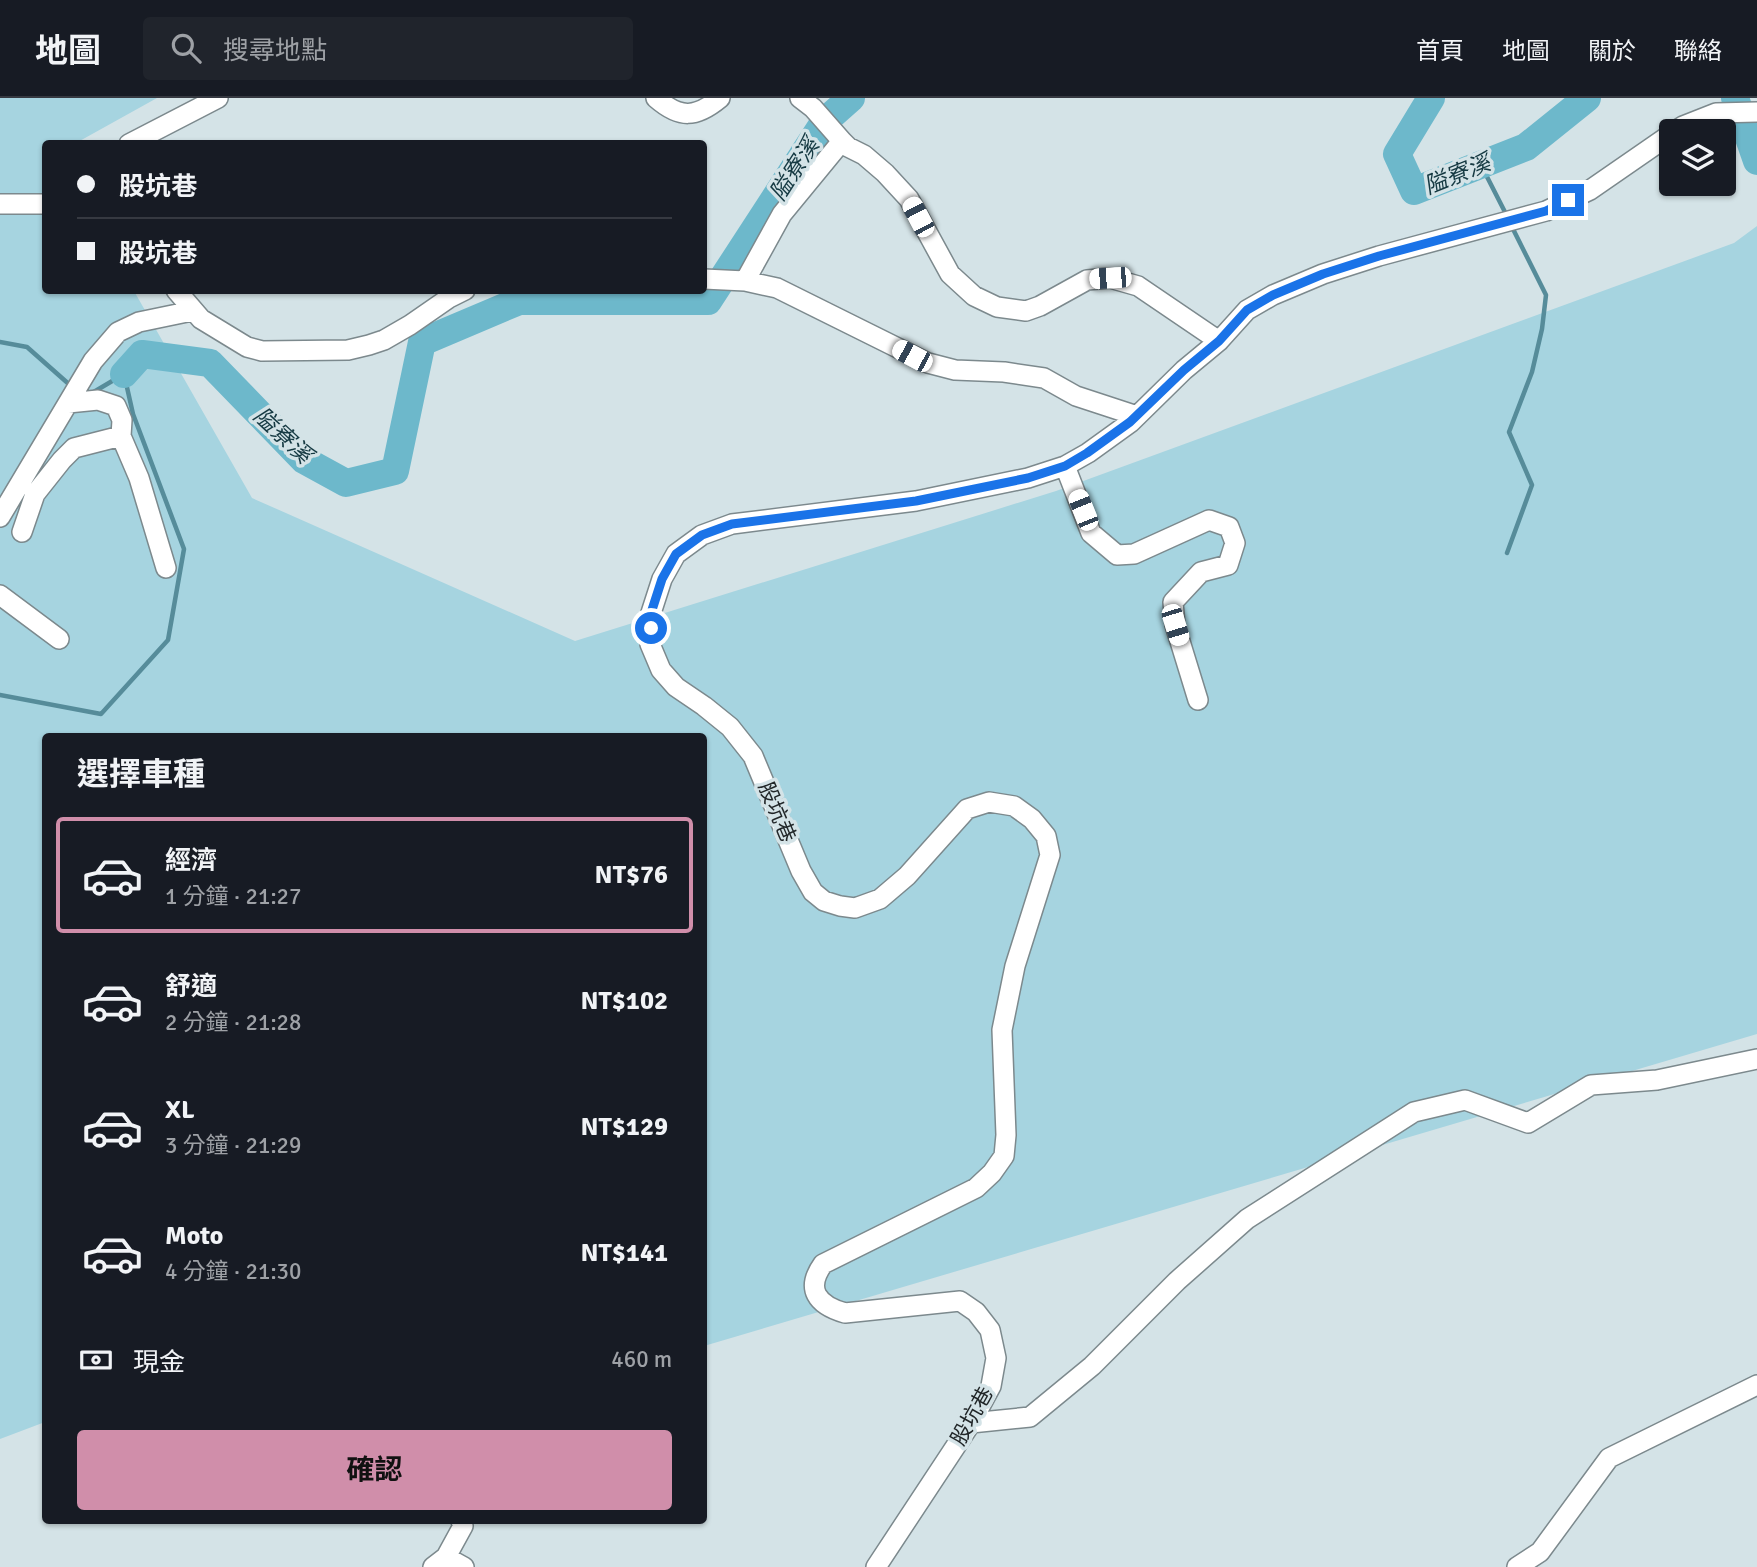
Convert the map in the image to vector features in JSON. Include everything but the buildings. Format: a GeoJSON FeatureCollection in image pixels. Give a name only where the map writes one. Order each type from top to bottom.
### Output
{"type":"FeatureCollection","features":[{"type":"Feature","properties":{"kind":"street"},"geometry":{"type":"LineString","coordinates":[[137,140],[218,98]]}},
{"type":"Feature","properties":{"kind":"street"},"geometry":{"type":"LineString","coordinates":[[656,98],[666,106],[683,113],[695,114],[720,98]]}},
{"type":"Feature","properties":{"kind":"street"},"geometry":{"type":"LineString","coordinates":[[806,103],[848,147],[864,155],[909,199],[950,274],[974,296],[997,307],[1026,311],[1087,280],[1110,278],[1138,286],[1219,341]]}},
{"type":"Feature","properties":{"kind":"street","name":"股坑巷"},"geometry":{"type":"LineString","coordinates":[[1701,119],[1716,113],[1754,112]]}},
{"type":"Feature","properties":{"kind":"street"},"geometry":{"type":"LineString","coordinates":[[745,281],[782,214],[842,141]]}},
{"type":"Feature","properties":{"kind":"street","name":"股坑巷"},"geometry":{"type":"LineString","coordinates":[[876,1567],[971,1423],[991,1387],[996,1358],[989,1330],[976,1312],[960,1301],[845,1313],[831,1309],[817,1297],[813,1287],[817,1272],[823,1264],[976,1188],[992,1173],[1004,1156],[1006,1135],[1002,1030],[1014,966],[1050,855],[1046,836],[1032,819],[1014,806],[989,802],[967,809],[907,876],[880,899],[855,908],[824,901],[813,892],[801,871],[753,756],[730,727],[676,687],[662,670],[650,644],[651,613],[662,579],[676,554],[702,535],[732,524],[916,501],[1028,478],[1065,466],[1137,416],[1184,370],[1219,341],[1247,310],[1273,295],[1323,274],[1379,256],[1546,211],[1590,190],[1659,142]]}},
{"type":"Feature","properties":{"kind":"street"},"geometry":{"type":"LineString","coordinates":[[0,204],[42,204]]}},
{"type":"Feature","properties":{"kind":"street"},"geometry":{"type":"LineString","coordinates":[[707,279],[745,281],[778,288],[928,363],[956,370],[1004,372],[1044,378],[1076,396],[1137,416]]}},
{"type":"Feature","properties":{"kind":"street"},"geometry":{"type":"LineString","coordinates":[[179,294],[201,318],[247,347],[262,351],[348,350],[384,340],[457,294]]}},
{"type":"Feature","properties":{"kind":"street"},"geometry":{"type":"LineString","coordinates":[[0,517],[93,361],[118,332],[139,322],[192,311]]}},
{"type":"Feature","properties":{"kind":"street"},"geometry":{"type":"LineString","coordinates":[[71,398],[99,400],[116,406],[122,420],[121,436],[139,478],[166,568]]}},
{"type":"Feature","properties":{"kind":"street"},"geometry":{"type":"LineString","coordinates":[[22,532],[35,494],[74,448],[121,436]]}},
{"type":"Feature","properties":{"kind":"street"},"geometry":{"type":"LineString","coordinates":[[1065,466],[1091,533],[1117,555],[1134,554],[1209,520],[1229,527],[1235,543],[1228,565],[1201,572],[1173,602],[1175,625],[1198,699]]}},
{"type":"Feature","properties":{"kind":"street"},"geometry":{"type":"LineString","coordinates":[[0,595],[60,639]]}},
{"type":"Feature","properties":{"kind":"street"},"geometry":{"type":"LineString","coordinates":[[971,1423],[1030,1417],[1092,1366],[1177,1281],[1247,1219],[1414,1112],[1465,1100],[1528,1123],[1591,1085],[1657,1080],[1757,1059]]}},
{"type":"Feature","properties":{"kind":"street"},"geometry":{"type":"LineString","coordinates":[[1517,1567],[1540,1552],[1609,1458],[1757,1385]]}},
{"type":"Feature","properties":{"kind":"street"},"geometry":{"type":"LineString","coordinates":[[462,1524],[439,1562],[464,1567]]}},
{"type":"Feature","properties":{"kind":"shaded area"},"geometry":{"type":"Polygon","coordinates":[[[0,98],[157,98],[81,140],[42,140],[42,294],[136,294],[252,498],[575,641],[1056,491],[1734,243],[1757,226],[1757,1034],[707,1345],[707,733],[42,733],[42,1423],[0,1439],[0,98]]]}},
{"type":"Feature","properties":{"kind":"waterway","name":"隘寮溪"},"geometry":{"type":"LineString","coordinates":[[124,374],[142,354],[210,363],[304,460],[346,483],[395,471],[422,342],[519,301],[708,301],[825,121],[851,98]]}},
{"type":"Feature","properties":{"kind":"waterway","name":"隘寮溪"},"geometry":{"type":"LineString","coordinates":[[1431,98],[1397,154],[1414,191],[1526,147],[1587,98]]}},
{"type":"Feature","properties":{"kind":"waterway","name":"隘寮溪"},"geometry":{"type":"LineString","coordinates":[[1735,98],[1757,161]]}},
{"type":"Feature","properties":{"kind":"waterway"},"geometry":{"type":"LineString","coordinates":[[1481,165],[1507,216]]}},
{"type":"Feature","properties":{"kind":"waterway"},"geometry":{"type":"LineString","coordinates":[[1507,553],[1532,485],[1509,432],[1532,372],[1542,329],[1546,295],[1512,227]]}},
{"type":"Feature","properties":{"kind":"waterway"},"geometry":{"type":"LineString","coordinates":[[0,342],[27,347],[71,386]]}},
{"type":"Feature","properties":{"kind":"waterway","name":"隘寮溪"},"geometry":{"type":"LineString","coordinates":[[0,695],[101,714],[168,640],[184,549],[133,414],[124,374],[92,393]]}},
{"type":"Feature","properties":{"kind":"route"},"geometry":{"type":"LineString","coordinates":[[651,628],[651,613],[662,579],[676,554],[702,535],[732,524],[916,501],[1028,478],[1065,466],[1130,422],[1184,370],[1219,341],[1247,310],[1273,295],[1323,274],[1546,211],[1568,200]]}}]}
